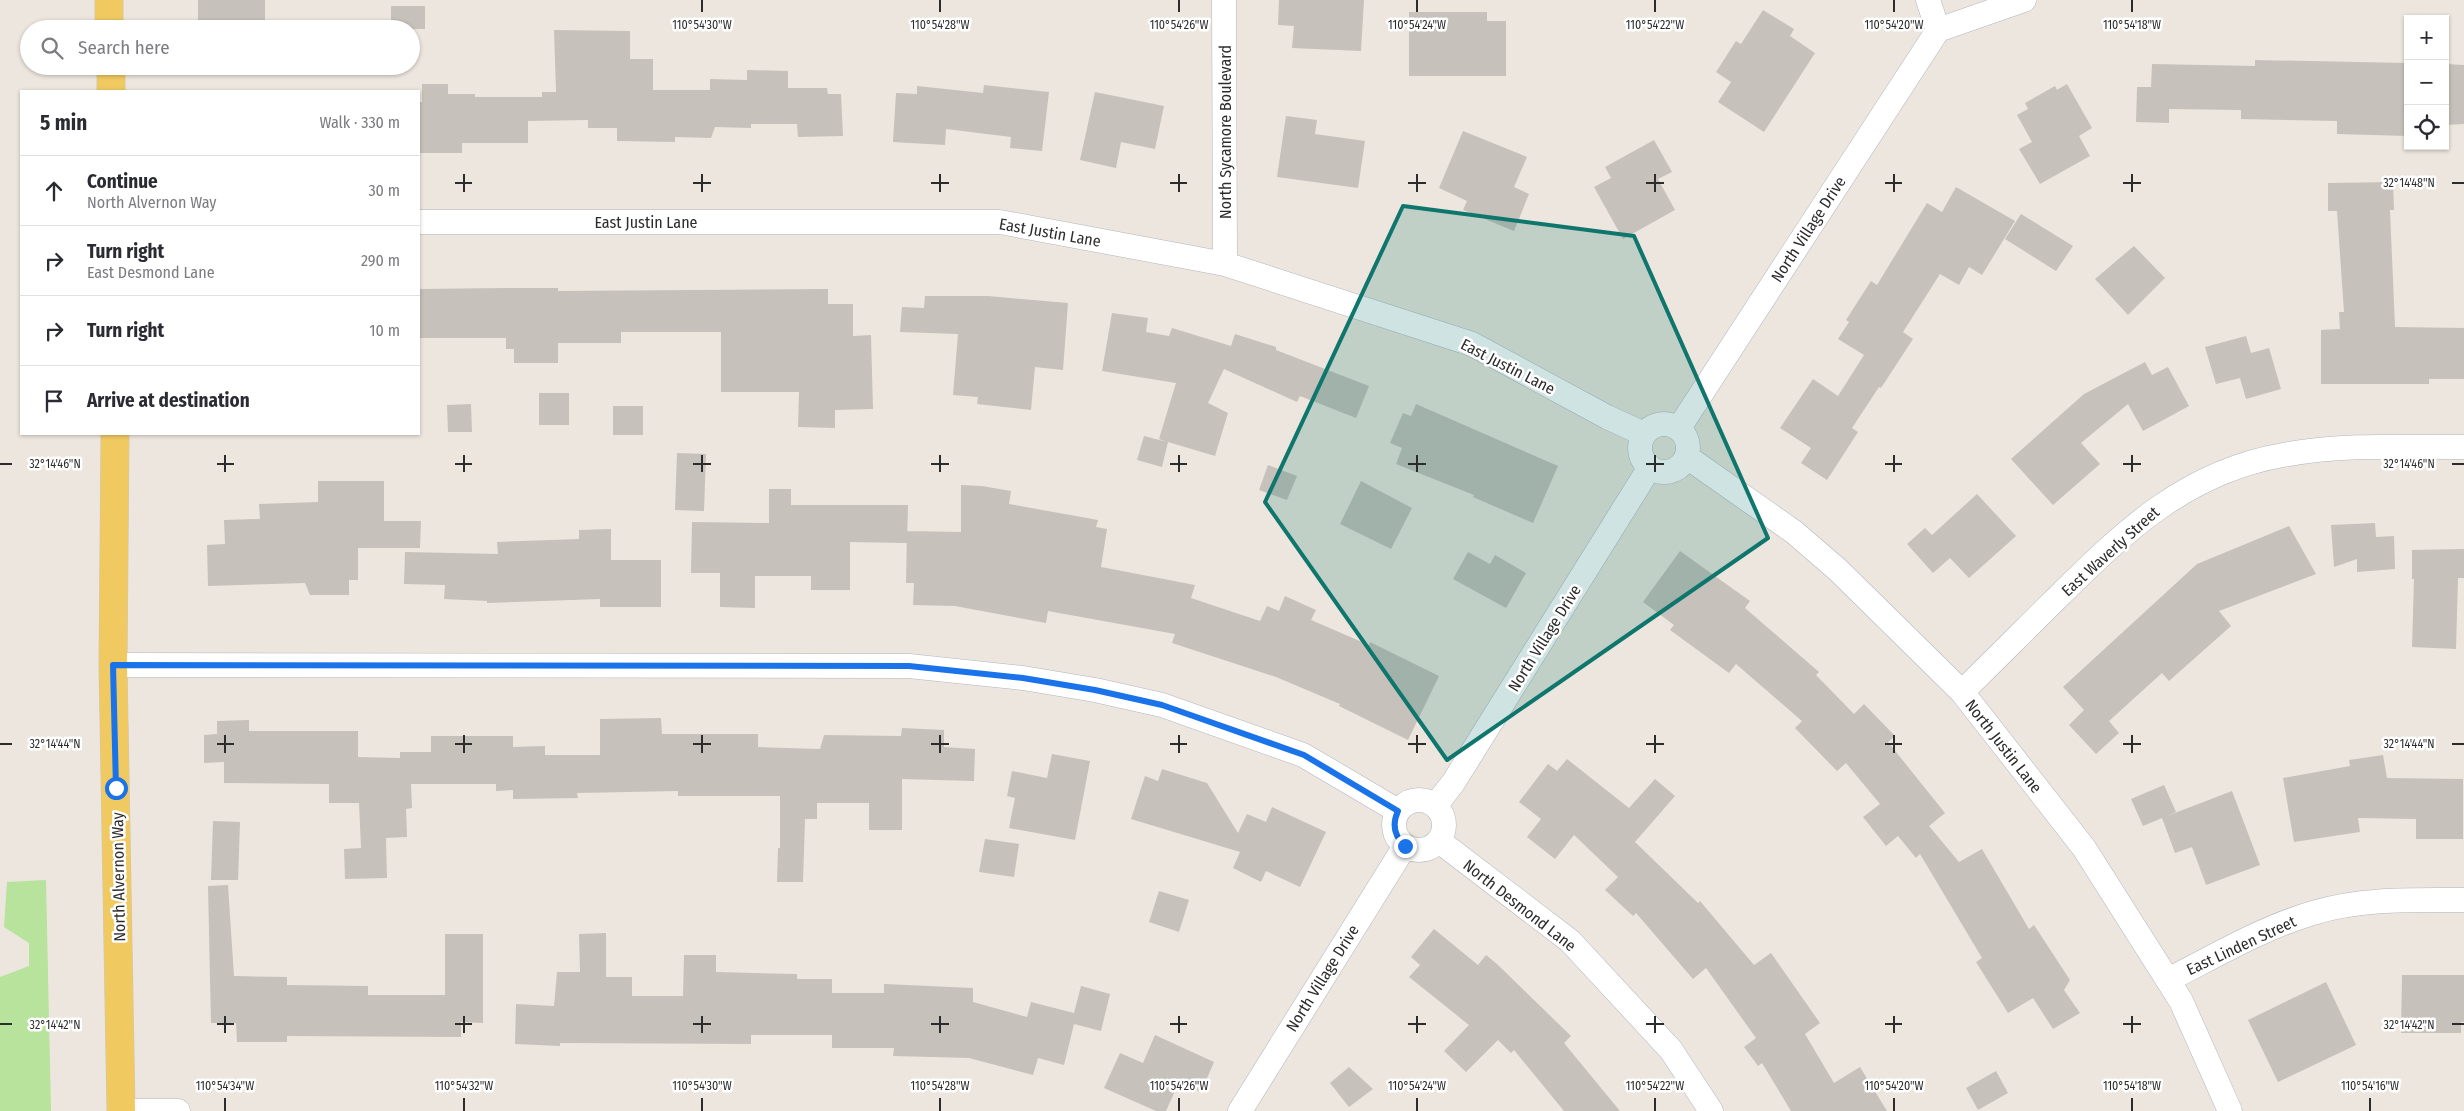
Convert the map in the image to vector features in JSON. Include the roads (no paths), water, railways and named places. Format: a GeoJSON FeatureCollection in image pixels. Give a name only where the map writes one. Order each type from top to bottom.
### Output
{"type":"FeatureCollection","features":[{"type":"Feature","properties":{"kind":"main road"},"geometry":{"type":"LineString","coordinates":[[109,0],[110,20]]}},
{"type":"Feature","properties":{"kind":"main road"},"geometry":{"type":"LineString","coordinates":[[111,75],[111,90]]}},
{"type":"Feature","properties":{"kind":"main road","name":"North Alvernon Way"},"geometry":{"type":"LineString","coordinates":[[114,435],[113,665],[121,1111]]}},
{"type":"Feature","properties":{"kind":"street","name":"North Sycamore Boulevard"},"geometry":{"type":"LineString","coordinates":[[1224,0],[1225,264]]}},
{"type":"Feature","properties":{"kind":"street"},"geometry":{"type":"LineString","coordinates":[[1928,0],[1938,30],[2024,0]]}},
{"type":"Feature","properties":{"kind":"street","name":"North Village Drive"},"geometry":{"type":"LineString","coordinates":[[1679,428],[1938,30]]}},
{"type":"Feature","properties":{"kind":"street","name":"East Justin Lane"},"geometry":{"type":"LineString","coordinates":[[420,222],[1000,222],[1225,264],[1472,344],[1607,417],[1644,434]]}},
{"type":"Feature","properties":{"kind":"street"},"geometry":{"type":"LineString","coordinates":[[1664,423],[1679,428],[1688,441],[1687,457],[1683,464],[1669,472],[1661,472],[1650,467],[1642,458],[1640,450],[1644,434],[1656,425],[1664,423]]}},
{"type":"Feature","properties":{"kind":"street","name":"East Waverly Street"},"geometry":{"type":"LineString","coordinates":[[1962,692],[2093,563],[2149,513],[2193,485],[2229,470],[2281,455],[2340,446],[2464,447]]}},
{"type":"Feature","properties":{"kind":"street","name":"North Justin Lane"},"geometry":{"type":"LineString","coordinates":[[1687,457],[1794,532],[1838,570],[1962,692],[2084,848],[2181,1001],[2230,1111]]}},
{"type":"Feature","properties":{"kind":"street","name":"North Village Drive"},"geometry":{"type":"LineString","coordinates":[[1435,806],[1453,783],[1650,467]]}},
{"type":"Feature","properties":{"kind":"street"},"geometry":{"type":"LineString","coordinates":[[113,665],[909,666],[1023,678],[1095,690],[1162,705],[1304,755],[1398,811]]}},
{"type":"Feature","properties":{"kind":"street"},"geometry":{"type":"LineString","coordinates":[[1412,801],[1428,802],[1435,806],[1444,820],[1444,828],[1439,841],[1431,848],[1423,850],[1415,850],[1405,846],[1396,835],[1394,827],[1398,811],[1412,801]]}},
{"type":"Feature","properties":{"kind":"street","name":"North Desmond Lane"},"geometry":{"type":"LineString","coordinates":[[1439,841],[1570,941],[1671,1050],[1711,1111]]}},
{"type":"Feature","properties":{"kind":"street","name":"North Village Drive"},"geometry":{"type":"LineString","coordinates":[[1240,1111],[1405,846]]}},
{"type":"Feature","properties":{"kind":"street","name":"East Linden Street"},"geometry":{"type":"LineString","coordinates":[[2168,980],[2252,936],[2313,912],[2368,902],[2464,900]]}},
{"type":"Feature","properties":{"kind":"street"},"geometry":{"type":"LineString","coordinates":[[121,1111],[178,1111]]}}]}
